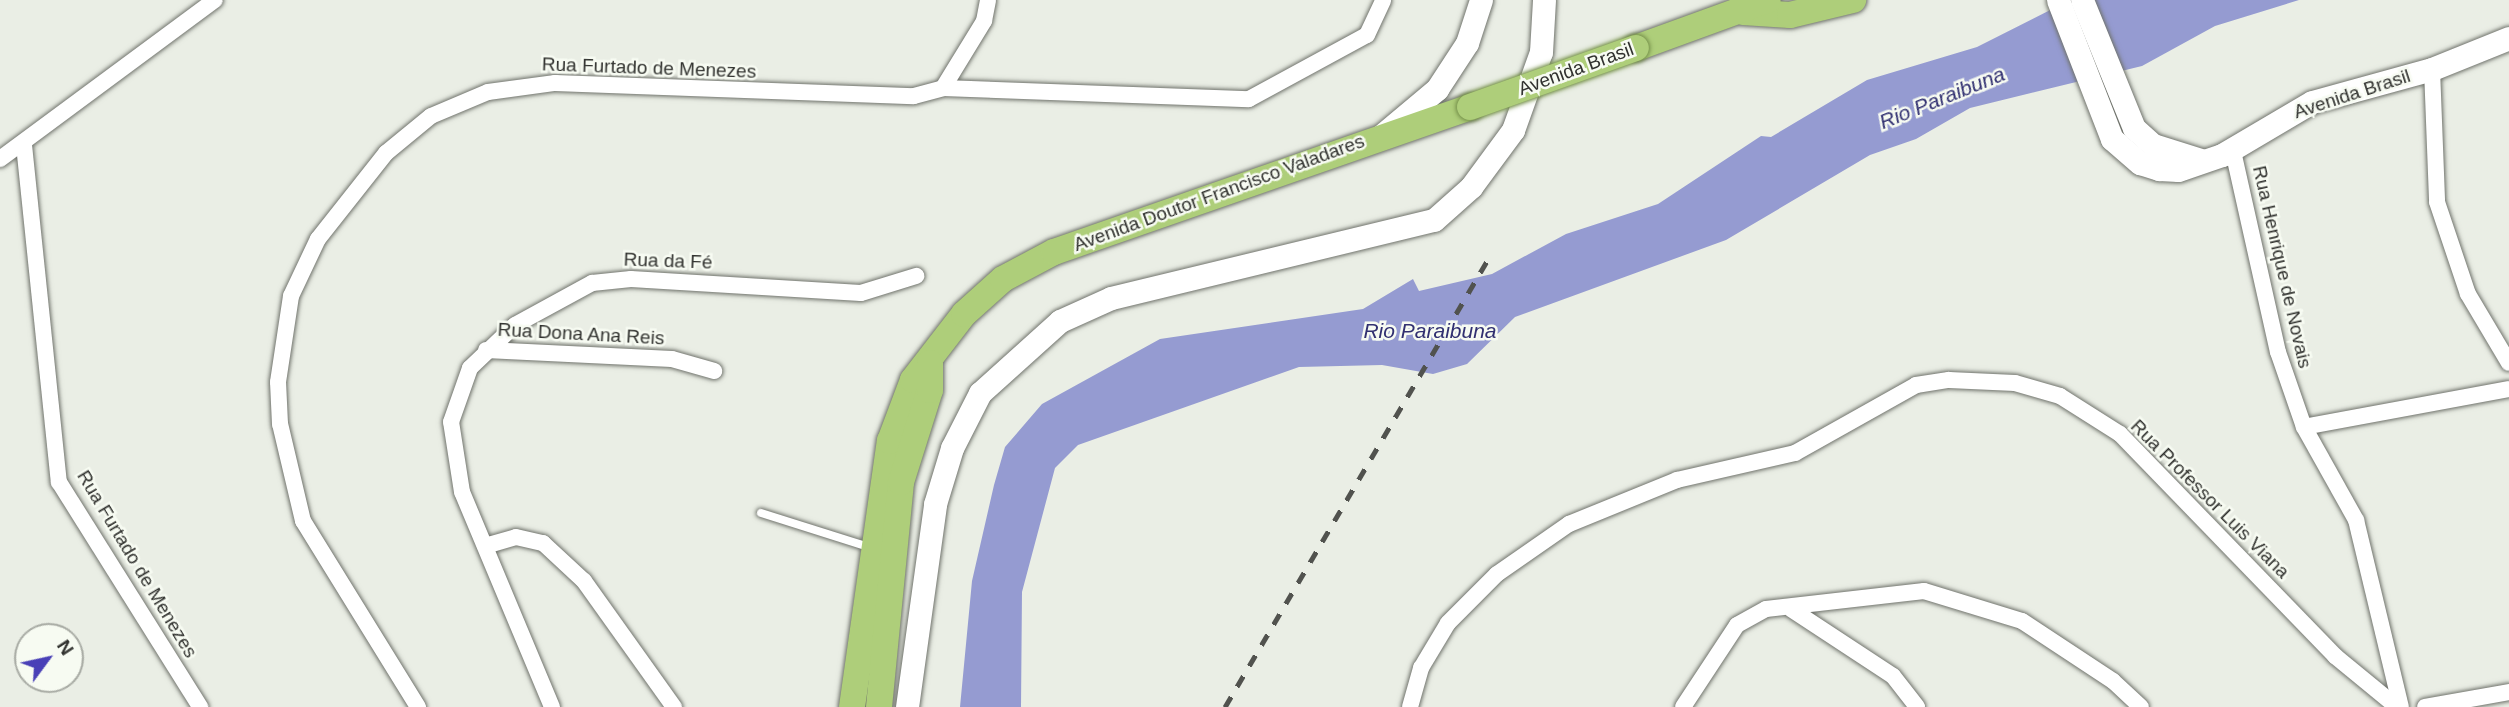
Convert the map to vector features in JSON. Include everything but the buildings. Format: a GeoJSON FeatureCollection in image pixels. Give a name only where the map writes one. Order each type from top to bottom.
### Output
{"type":"FeatureCollection","features":[{"type":"Feature","properties":{"kind":"highway","name":"Avenida Brasil"},"geometry":{"type":"LineString","coordinates":[[1382,135],[1470,107],[1768,0]]}},
{"type":"Feature","properties":{"kind":"highway"},"geometry":{"type":"LineString","coordinates":[[1738,11],[1790,15],[1853,0]]}},
{"type":"Feature","properties":{"kind":"highway","name":"Avenida Doutor Francisco Valadares"},"geometry":{"type":"LineString","coordinates":[[852,707],[872,548],[894,428],[913,380],[930,363],[964,314],[993,288],[1054,252],[1382,135]]}},
{"type":"Feature","properties":{"kind":"highway"},"geometry":{"type":"LineString","coordinates":[[880,707],[901,482],[930,390],[930,363]]}},
{"type":"Feature","properties":{"kind":"highway"},"geometry":{"type":"LineString","coordinates":[[872,548],[891,571]]}},
{"type":"Feature","properties":{"kind":"main road","name":"Avenida Doutor Francisco Valadares"},"geometry":{"type":"LineString","coordinates":[[1382,135],[1437,89],[1466,43],[1481,0]]}},
{"type":"Feature","properties":{"kind":"main road"},"geometry":{"type":"LineString","coordinates":[[907,707],[935,504],[952,448],[980,393],[1060,321],[1111,298],[1434,220],[1488,169],[1513,130],[1541,52],[1544,0]]}},
{"type":"Feature","properties":{"kind":"main road","name":"Avenida Brasil"},"geometry":{"type":"LineString","coordinates":[[2058,0],[2104,123],[2140,163],[2178,170],[2233,151],[2312,102],[2432,69],[2509,38]]}},
{"type":"Feature","properties":{"kind":"main road"},"geometry":{"type":"LineString","coordinates":[[2082,0],[2129,116],[2153,145],[2201,160]]}},
{"type":"Feature","properties":{"kind":"street"},"geometry":{"type":"LineString","coordinates":[[0,159],[23,145],[215,0]]}},
{"type":"Feature","properties":{"kind":"street"},"geometry":{"type":"LineString","coordinates":[[943,88],[984,21],[988,0]]}},
{"type":"Feature","properties":{"kind":"street","name":"Rua Furtado de Menezes"},"geometry":{"type":"LineString","coordinates":[[418,707],[303,521],[280,424],[278,383],[291,296],[318,239],[386,153],[431,116],[488,92],[555,83],[914,96],[943,88],[1249,99],[1367,35],[1384,0]]}},
{"type":"Feature","properties":{"kind":"street"},"geometry":{"type":"LineString","coordinates":[[2432,69],[2437,202],[2468,294],[2509,363]]}},
{"type":"Feature","properties":{"kind":"street","name":"Rua Furtado de Menezes"},"geometry":{"type":"LineString","coordinates":[[23,145],[59,482],[200,707]]}},
{"type":"Feature","properties":{"kind":"street","name":"Rua Henrique de Novais"},"geometry":{"type":"LineString","coordinates":[[2233,151],[2277,352],[2304,426],[2356,520],[2399,707]]}},
{"type":"Feature","properties":{"kind":"street","name":"Rua da Fé"},"geometry":{"type":"LineString","coordinates":[[552,707],[462,492],[451,422],[470,368],[486,350],[555,300],[592,283],[631,279],[861,293],[916,276]]}},
{"type":"Feature","properties":{"kind":"street","name":"Rua Dona Ana Reis"},"geometry":{"type":"LineString","coordinates":[[486,350],[672,359],[714,371]]}},
{"type":"Feature","properties":{"kind":"street","name":"Rua Professor Luis Viana"},"geometry":{"type":"LineString","coordinates":[[1410,707],[1421,668],[1448,623],[1497,574],[1569,524],[1677,480],[1795,453],[1916,385],[1949,380],[2015,383],[2060,396],[2120,434],[2335,656],[2399,707]]}},
{"type":"Feature","properties":{"kind":"street"},"geometry":{"type":"LineString","coordinates":[[2304,426],[2509,389]]}},
{"type":"Feature","properties":{"kind":"street"},"geometry":{"type":"LineString","coordinates":[[485,546],[516,537],[543,542],[584,581],[674,707]]}},
{"type":"Feature","properties":{"kind":"street"},"geometry":{"type":"LineString","coordinates":[[1683,707],[1737,625],[1766,609],[1791,609],[1855,595],[1924,591],[2022,621],[2113,681],[2141,707]]}},
{"type":"Feature","properties":{"kind":"street"},"geometry":{"type":"LineString","coordinates":[[1791,609],[1893,676],[1917,707]]}},
{"type":"Feature","properties":{"kind":"street"},"geometry":{"type":"LineString","coordinates":[[2425,707],[2509,692]]}},
{"type":"Feature","properties":{"kind":"lane"},"geometry":{"type":"LineString","coordinates":[[761,513],[872,548]]}},
{"type":"Feature","properties":{"kind":"water","name":"Rio Paraibuna"},"geometry":{"type":"Polygon","coordinates":[[[2070,0],[2299,0],[2215,26],[2142,66],[1970,108],[1916,139],[1870,155],[1726,240],[1515,317],[1467,364],[1433,374],[1382,365],[1299,367],[1078,445],[1055,468],[1022,592],[1021,707],[960,707],[972,581],[994,485],[1005,447],[1042,404],[1160,339],[1363,309],[1413,279],[1419,291],[1492,274],[1566,234],[1658,204],[1761,136],[1771,137],[1867,80],[1977,47],[2070,0]]]}},
{"type":"Feature","properties":{"kind":"railway"},"geometry":{"type":"LineString","coordinates":[[1225,707],[1490,256]]}}]}
